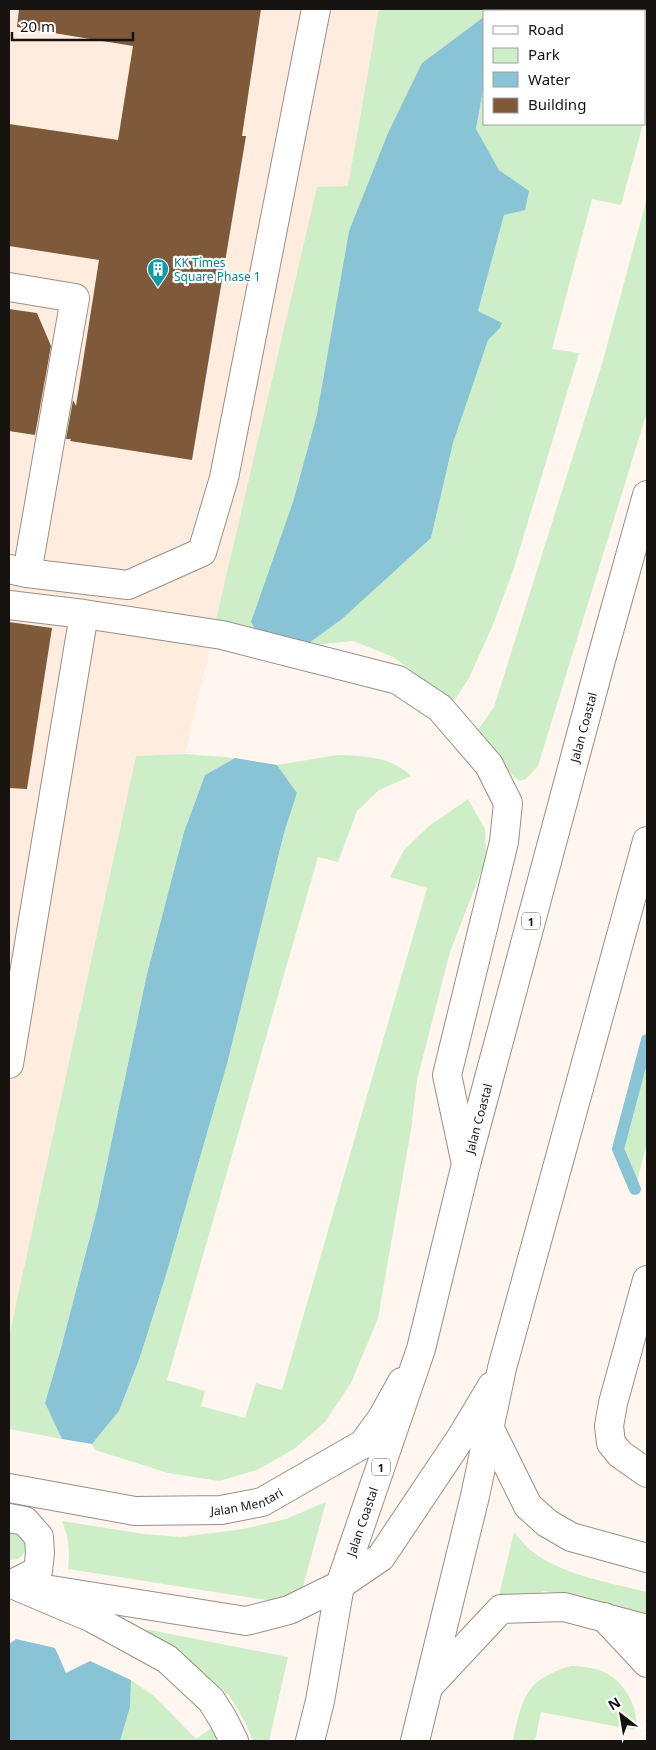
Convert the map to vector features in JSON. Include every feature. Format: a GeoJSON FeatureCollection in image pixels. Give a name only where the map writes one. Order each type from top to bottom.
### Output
{"type":"FeatureCollection","features":[{"type":"Feature","properties":{"kind":"main road"},"geometry":{"type":"LineString","coordinates":[[9,288],[75,298],[18,571],[128,585],[202,552],[224,478],[316,9]]}},
{"type":"Feature","properties":{"kind":"main road","name":"Jalan Coastal"},"geometry":{"type":"LineString","coordinates":[[310,1741],[320,1701],[340,1585],[421,1349],[466,1164],[647,495]]}},
{"type":"Feature","properties":{"kind":"main road"},"geometry":{"type":"LineString","coordinates":[[9,606],[84,614],[222,635],[398,680],[440,708],[489,765],[508,803],[504,842],[446,1075],[466,1164]]}},
{"type":"Feature","properties":{"kind":"main road"},"geometry":{"type":"LineString","coordinates":[[9,1064],[84,614]]}},
{"type":"Feature","properties":{"kind":"main road"},"geometry":{"type":"LineString","coordinates":[[415,1741],[490,1429],[502,1368],[647,841]]}},
{"type":"Feature","properties":{"kind":"main road"},"geometry":{"type":"LineString","coordinates":[[647,1280],[609,1426],[611,1443],[620,1454],[647,1474]]}},
{"type":"Feature","properties":{"kind":"main road","name":"Jalan Mentari"},"geometry":{"type":"LineString","coordinates":[[9,1488],[135,1512],[221,1510],[262,1502],[363,1444],[382,1418],[421,1349]]}},
{"type":"Feature","properties":{"kind":"main road"},"geometry":{"type":"LineString","coordinates":[[10,1583],[246,1621],[289,1610],[340,1585],[380,1557],[462,1436],[502,1368]]}},
{"type":"Feature","properties":{"kind":"main road"},"geometry":{"type":"LineString","coordinates":[[490,1429],[528,1506],[547,1523],[571,1537],[647,1558]]}},
{"type":"Feature","properties":{"kind":"main road"},"geometry":{"type":"LineString","coordinates":[[9,1518],[25,1521],[39,1538],[40,1553],[38,1571],[10,1583]]}},
{"type":"Feature","properties":{"kind":"main road"},"geometry":{"type":"LineString","coordinates":[[10,1583],[92,1618],[167,1659],[211,1700],[224,1719],[234,1741]]}},
{"type":"Feature","properties":{"kind":"main road"},"geometry":{"type":"LineString","coordinates":[[429,1686],[501,1609],[564,1607],[647,1629]]}},
{"type":"Feature","properties":{"kind":"main road"},"geometry":{"type":"LineString","coordinates":[[604,1617],[647,1663]]}},
{"type":"Feature","properties":{"kind":"shaded area","name":"KK Times Square Phase 1"},"geometry":{"type":"Polygon","coordinates":[[[9,9],[379,9],[348,186],[317,187],[185,754],[136,756],[9,1336],[9,9]]]}},
{"type":"Feature","properties":{"kind":"green space"},"geometry":{"type":"Polygon","coordinates":[[[379,9],[490,9],[483,10],[483,17],[422,63],[349,231],[317,414],[293,502],[263,642],[211,641],[317,187],[348,186],[379,9]]]}},
{"type":"Feature","properties":{"kind":"green space"},"geometry":{"type":"Polygon","coordinates":[[[647,9],[646,114],[646,10],[516,10],[647,9]]]}},
{"type":"Feature","properties":{"kind":"green space"},"geometry":{"type":"Polygon","coordinates":[[[483,90],[483,125],[643,125],[621,205],[592,199],[552,349],[579,353],[513,571],[492,627],[469,678],[451,706],[424,680],[393,657],[353,641],[305,646],[342,619],[431,538],[453,443],[488,339],[502,324],[478,311],[504,215],[529,192],[499,170],[476,129],[483,90]]]}},
{"type":"Feature","properties":{"kind":"green space"},"geometry":{"type":"Polygon","coordinates":[[[647,198],[647,412],[538,766],[526,779],[519,781],[504,767],[476,733],[494,707],[602,364],[647,198]]]}},
{"type":"Feature","properties":{"kind":"green space"},"geometry":{"type":"Polygon","coordinates":[[[185,754],[235,758],[205,775],[184,832],[147,974],[97,1210],[45,1403],[62,1439],[9,1429],[9,1336],[136,756],[185,754]]]}},
{"type":"Feature","properties":{"kind":"green space"},"geometry":{"type":"Polygon","coordinates":[[[337,755],[376,758],[395,764],[411,776],[379,790],[357,811],[338,862],[318,857],[167,1380],[205,1391],[201,1406],[245,1418],[256,1383],[282,1390],[427,888],[390,877],[404,850],[429,826],[468,799],[485,829],[486,859],[450,952],[417,1080],[411,1130],[378,1318],[351,1383],[325,1422],[294,1449],[257,1470],[219,1481],[168,1473],[95,1450],[92,1444],[119,1411],[140,1357],[166,1275],[227,1064],[284,833],[297,793],[277,765],[337,755]]]}},
{"type":"Feature","properties":{"kind":"green space"},"geometry":{"type":"Polygon","coordinates":[[[647,1040],[647,1143],[635,1189],[618,1149],[647,1040]]]}},
{"type":"Feature","properties":{"kind":"green space"},"geometry":{"type":"Polygon","coordinates":[[[326,1502],[298,1605],[68,1569],[68,1545],[62,1521],[144,1534],[181,1537],[243,1529],[286,1519],[326,1502]]]}},
{"type":"Feature","properties":{"kind":"green space"},"geometry":{"type":"Polygon","coordinates":[[[9,1525],[19,1527],[28,1544],[22,1556],[13,1560],[9,1560],[9,1525]]]}},
{"type":"Feature","properties":{"kind":"green space"},"geometry":{"type":"Polygon","coordinates":[[[514,1532],[530,1550],[558,1567],[588,1577],[647,1592],[647,1618],[570,1596],[544,1591],[514,1601],[495,1612],[514,1532]]]}},
{"type":"Feature","properties":{"kind":"green space"},"geometry":{"type":"Polygon","coordinates":[[[145,1629],[288,1657],[269,1741],[253,1741],[246,1724],[229,1695],[145,1629]]]}},
{"type":"Feature","properties":{"kind":"green space"},"geometry":{"type":"Polygon","coordinates":[[[571,1666],[589,1668],[606,1673],[622,1686],[630,1698],[635,1711],[636,1724],[634,1730],[541,1712],[535,1741],[513,1741],[519,1713],[528,1693],[544,1677],[571,1666]]]}},
{"type":"Feature","properties":{"kind":"green space"},"geometry":{"type":"Polygon","coordinates":[[[131,1680],[154,1696],[196,1739],[214,1726],[219,1741],[120,1741],[130,1707],[131,1680]]]}},
{"type":"Feature","properties":{"kind":"water"},"geometry":{"type":"Polygon","coordinates":[[[483,17],[483,90],[476,129],[499,170],[529,191],[525,210],[504,215],[478,311],[502,323],[500,328],[488,340],[453,443],[431,538],[342,619],[305,646],[263,642],[251,622],[293,502],[317,414],[349,231],[388,133],[422,63],[483,17]]]}},
{"type":"Feature","properties":{"kind":"water"},"geometry":{"type":"Polygon","coordinates":[[[235,758],[277,765],[297,793],[284,833],[227,1064],[166,1275],[140,1357],[119,1411],[92,1444],[62,1439],[45,1403],[97,1210],[147,974],[184,832],[205,775],[235,758]]]}},
{"type":"Feature","properties":{"kind":"water"},"geometry":{"type":"Polygon","coordinates":[[[16,1639],[55,1648],[66,1673],[90,1661],[131,1680],[130,1707],[120,1741],[9,1741],[9,1644],[16,1639]]]}},
{"type":"Feature","properties":{"kind":"building"},"geometry":{"type":"Polygon","coordinates":[[[19,9],[261,9],[242,136],[246,136],[192,460],[66,439],[73,400],[76,406],[99,260],[9,246],[9,124],[118,140],[133,46],[17,27],[19,9]]]}},
{"type":"Feature","properties":{"kind":"building"},"geometry":{"type":"Polygon","coordinates":[[[9,309],[37,313],[51,346],[35,435],[9,431],[9,309]]]}},
{"type":"Feature","properties":{"kind":"building"},"geometry":{"type":"Polygon","coordinates":[[[9,622],[52,628],[27,789],[9,788],[9,622]]]}},
{"type":"Feature","properties":{"kind":"waterway"},"geometry":{"type":"LineString","coordinates":[[635,1189],[618,1149],[647,1040]]}},
{"type":"Feature","properties":{"kind":"place","name":"KK Times Square Phase 1"},"geometry":{"type":"Point","coordinates":[158,288]}}]}
